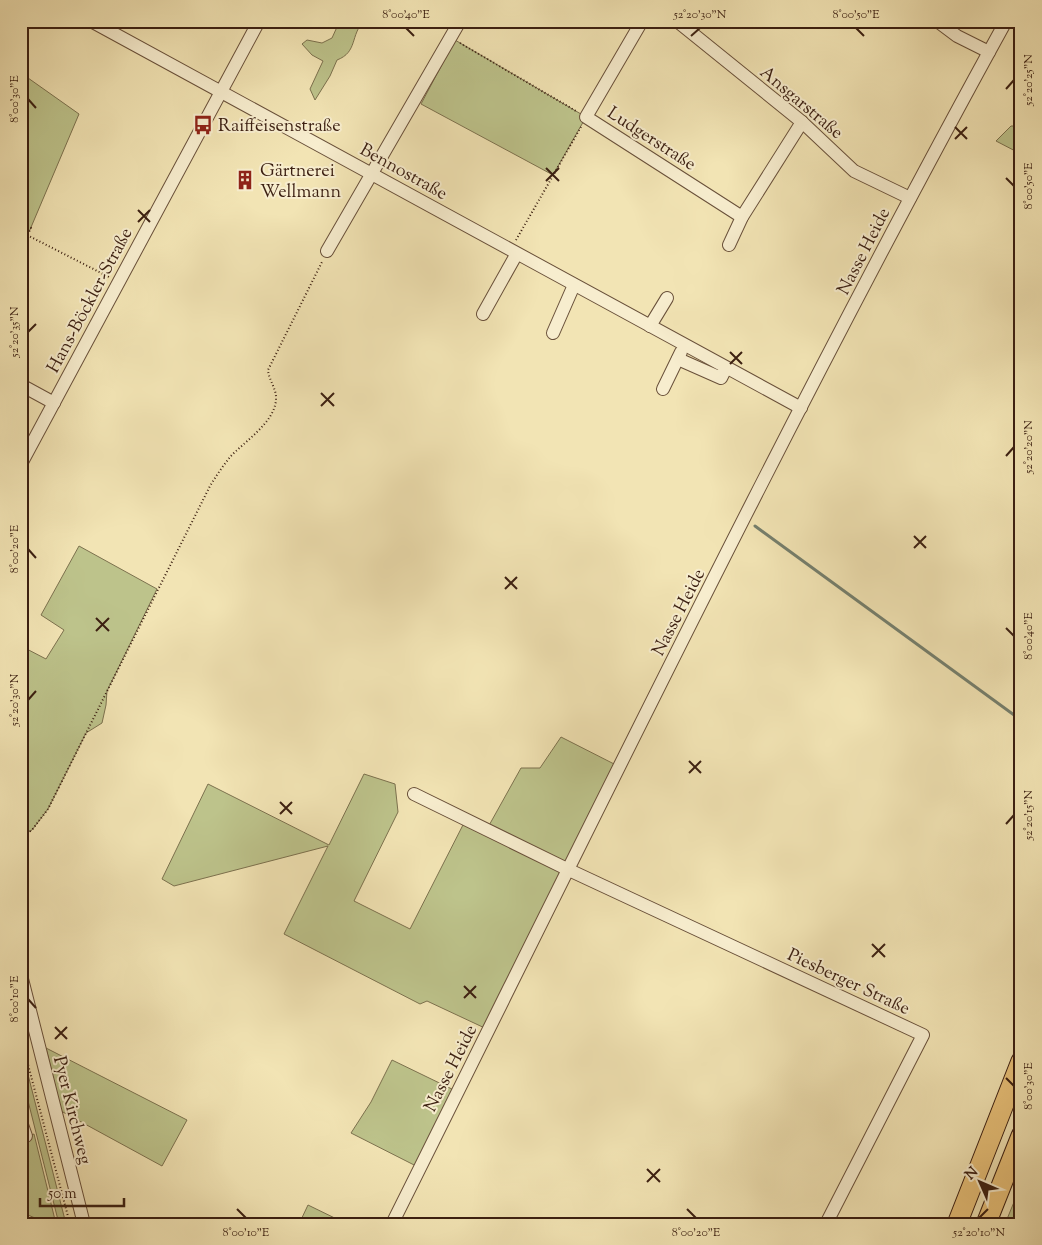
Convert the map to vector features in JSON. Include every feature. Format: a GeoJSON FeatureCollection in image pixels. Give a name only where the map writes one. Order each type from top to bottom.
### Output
{"type":"FeatureCollection","features":[{"type":"Feature","properties":{"kind":"highway"},"geometry":{"type":"LineString","coordinates":[[957,1224],[1021,1060]]}},
{"type":"Feature","properties":{"kind":"highway"},"geometry":{"type":"LineString","coordinates":[[986,1224],[1021,1136]]}},
{"type":"Feature","properties":{"kind":"street","name":"Bennostraße"},"geometry":{"type":"LineString","coordinates":[[91,21],[372,173],[513,253],[801,408]]}},
{"type":"Feature","properties":{"kind":"street","name":"Hans-Böckler-Straße"},"geometry":{"type":"LineString","coordinates":[[21,464],[258,21]]}},
{"type":"Feature","properties":{"kind":"street"},"geometry":{"type":"LineString","coordinates":[[327,251],[460,21]]}},
{"type":"Feature","properties":{"kind":"street","name":"Ludgerstraße"},"geometry":{"type":"LineString","coordinates":[[642,21],[586,117],[742,217]]}},
{"type":"Feature","properties":{"kind":"street","name":"Ansgarstraße"},"geometry":{"type":"LineString","coordinates":[[677,21],[802,122],[854,171],[910,198]]}},
{"type":"Feature","properties":{"kind":"street"},"geometry":{"type":"LineString","coordinates":[[937,21],[957,36],[989,52]]}},
{"type":"Feature","properties":{"kind":"street","name":"Nasse Heide"},"geometry":{"type":"LineString","coordinates":[[392,1224],[801,408],[910,198],[1006,21]]}},
{"type":"Feature","properties":{"kind":"street"},"geometry":{"type":"LineString","coordinates":[[729,245],[742,217],[802,122]]}},
{"type":"Feature","properties":{"kind":"street"},"geometry":{"type":"LineString","coordinates":[[483,314],[513,253]]}},
{"type":"Feature","properties":{"kind":"street"},"geometry":{"type":"LineString","coordinates":[[553,333],[574,285]]}},
{"type":"Feature","properties":{"kind":"street"},"geometry":{"type":"LineString","coordinates":[[650,326],[667,298]]}},
{"type":"Feature","properties":{"kind":"street"},"geometry":{"type":"LineString","coordinates":[[663,389],[684,345]]}},
{"type":"Feature","properties":{"kind":"street"},"geometry":{"type":"LineString","coordinates":[[678,358],[720,378],[726,368]]}},
{"type":"Feature","properties":{"kind":"street"},"geometry":{"type":"LineString","coordinates":[[21,385],[54,402]]}},
{"type":"Feature","properties":{"kind":"street"},"geometry":{"type":"LineString","coordinates":[[414,794],[569,870]]}},
{"type":"Feature","properties":{"kind":"street","name":"Piesberger Straße"},"geometry":{"type":"LineString","coordinates":[[569,870],[923,1035],[826,1224]]}},
{"type":"Feature","properties":{"kind":"street","name":"Pyer Kirchweg"},"geometry":{"type":"LineString","coordinates":[[21,975],[24,994],[84,1224]]}},
{"type":"Feature","properties":{"kind":"street"},"geometry":{"type":"LineString","coordinates":[[21,1122],[26,1136]]}},
{"type":"Feature","properties":{"kind":"path"},"geometry":{"type":"LineString","coordinates":[[450,37],[586,117],[513,253]]}},
{"type":"Feature","properties":{"kind":"path"},"geometry":{"type":"LineString","coordinates":[[21,223],[31,228],[21,247]]}},
{"type":"Feature","properties":{"kind":"path"},"geometry":{"type":"LineString","coordinates":[[27,236],[111,278]]}},
{"type":"Feature","properties":{"kind":"path"},"geometry":{"type":"LineString","coordinates":[[21,837],[32,830],[48,809],[210,486],[230,458],[261,426],[272,411],[276,402],[276,394],[268,378],[268,370],[327,251]]}},
{"type":"Feature","properties":{"kind":"path"},"geometry":{"type":"LineString","coordinates":[[21,1038],[70,1224]]}},
{"type":"Feature","properties":{"kind":"green space"},"geometry":{"type":"Polygon","coordinates":[[[327,21],[364,21],[357,32],[351,48],[344,57],[337,60],[330,76],[315,100],[310,89],[323,61],[312,55],[302,44],[307,40],[322,43],[332,38],[337,27],[327,21]]]}},
{"type":"Feature","properties":{"kind":"green space"},"geometry":{"type":"Polygon","coordinates":[[[455,40],[586,117],[553,175],[421,104],[455,40]]]}},
{"type":"Feature","properties":{"kind":"green space"},"geometry":{"type":"Polygon","coordinates":[[[21,73],[79,114],[29,232],[21,228],[21,73]]]}},
{"type":"Feature","properties":{"kind":"green space"},"geometry":{"type":"Polygon","coordinates":[[[1011,126],[1021,126],[1021,154],[996,141],[1011,126]]]}},
{"type":"Feature","properties":{"kind":"green space"},"geometry":{"type":"Polygon","coordinates":[[[79,546],[157,589],[107,691],[102,723],[86,733],[48,809],[32,830],[21,837],[21,646],[46,659],[64,630],[41,615],[79,546]]]}},
{"type":"Feature","properties":{"kind":"green space"},"geometry":{"type":"Polygon","coordinates":[[[561,737],[620,767],[489,1030],[427,1001],[420,1004],[284,934],[328,846],[174,886],[162,879],[208,784],[329,845],[364,774],[395,784],[398,812],[354,901],[410,929],[466,819],[487,829],[521,768],[540,768],[561,737]]]}},
{"type":"Feature","properties":{"kind":"green space"},"geometry":{"type":"Polygon","coordinates":[[[21,1047],[66,1224],[59,1224],[21,1073],[21,1047]]]}},
{"type":"Feature","properties":{"kind":"green space"},"geometry":{"type":"Polygon","coordinates":[[[46,1048],[187,1120],[162,1166],[61,1111],[46,1048]]]}},
{"type":"Feature","properties":{"kind":"green space"},"geometry":{"type":"Polygon","coordinates":[[[392,1060],[458,1092],[420,1168],[351,1133],[371,1102],[392,1060]]]}},
{"type":"Feature","properties":{"kind":"green space"},"geometry":{"type":"Polygon","coordinates":[[[34,1134],[56,1224],[37,1224],[35,1218],[21,1212],[21,1138],[34,1134]]]}},
{"type":"Feature","properties":{"kind":"green space"},"geometry":{"type":"Polygon","coordinates":[[[1021,1185],[1021,1224],[1005,1224],[1021,1185]]]}},
{"type":"Feature","properties":{"kind":"green space"},"geometry":{"type":"Polygon","coordinates":[[[308,1205],[347,1224],[299,1224],[308,1205]]]}},
{"type":"Feature","properties":{"kind":"waterway"},"geometry":{"type":"LineString","coordinates":[[755,526],[1021,720]]}},
{"type":"Feature","properties":{"kind":"place","name":"Raiffeisenstraße"},"geometry":{"type":"Point","coordinates":[203,125]}},
{"type":"Feature","properties":{"kind":"place","name":"Gärtnerei Wellmann"},"geometry":{"type":"Point","coordinates":[245,180]}}]}
